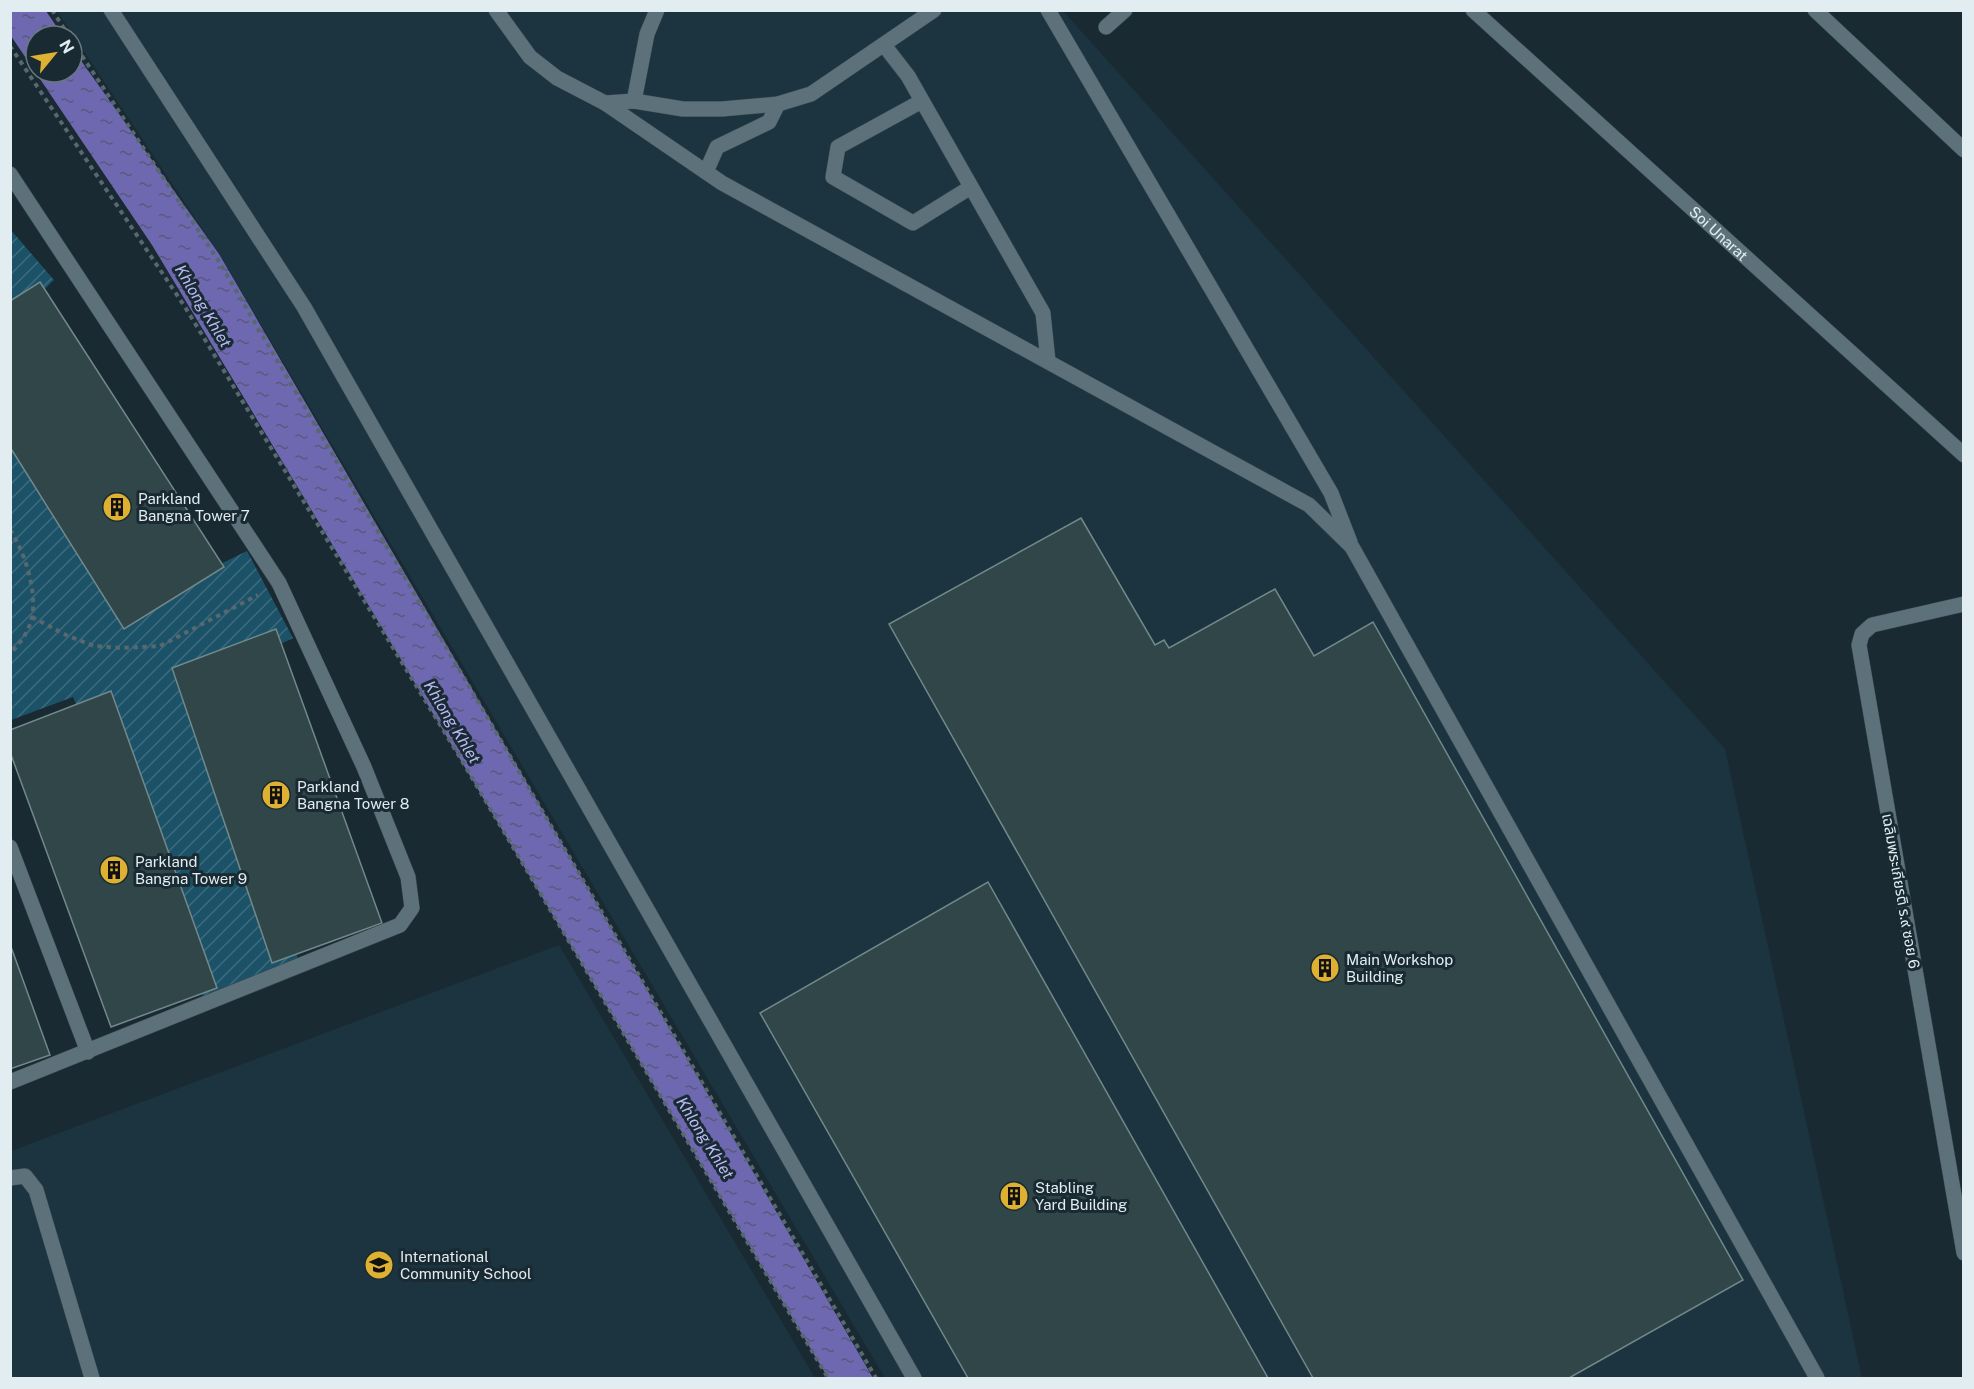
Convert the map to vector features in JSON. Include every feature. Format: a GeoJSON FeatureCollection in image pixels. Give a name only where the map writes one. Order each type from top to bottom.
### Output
{"type":"FeatureCollection","features":[{"type":"Feature","properties":{"kind":"street"},"geometry":{"type":"LineString","coordinates":[[111,10],[304,307],[914,1378]]}},
{"type":"Feature","properties":{"kind":"street"},"geometry":{"type":"LineString","coordinates":[[496,10],[530,57],[557,78],[605,103],[722,183],[1309,505],[1352,547]]}},
{"type":"Feature","properties":{"kind":"street"},"geometry":{"type":"LineString","coordinates":[[634,101],[647,34],[657,10]]}},
{"type":"Feature","properties":{"kind":"street"},"geometry":{"type":"LineString","coordinates":[[605,103],[634,101],[683,109],[722,109],[778,104],[812,94],[934,10]]}},
{"type":"Feature","properties":{"kind":"street"},"geometry":{"type":"LineString","coordinates":[[1047,10],[1330,493],[1352,547],[1817,1378]]}},
{"type":"Feature","properties":{"kind":"street"},"geometry":{"type":"LineString","coordinates":[[1106,27],[1125,10]]}},
{"type":"Feature","properties":{"kind":"street","name":"Soi Unarat"},"geometry":{"type":"LineString","coordinates":[[1473,10],[1964,455]]}},
{"type":"Feature","properties":{"kind":"street"},"geometry":{"type":"LineString","coordinates":[[1815,10],[1964,150]]}},
{"type":"Feature","properties":{"kind":"street"},"geometry":{"type":"LineString","coordinates":[[884,45],[908,76],[1043,313],[1048,361]]}},
{"type":"Feature","properties":{"kind":"street"},"geometry":{"type":"LineString","coordinates":[[922,101],[838,147],[833,177],[913,223],[971,187]]}},
{"type":"Feature","properties":{"kind":"street"},"geometry":{"type":"LineString","coordinates":[[706,172],[717,147],[769,122],[778,104]]}},
{"type":"Feature","properties":{"kind":"street"},"geometry":{"type":"LineString","coordinates":[[10,174],[279,583],[364,767],[408,877],[412,908],[400,925],[88,1053],[10,1082]]}},
{"type":"Feature","properties":{"kind":"street","name":"เฉลิมพระเกียรติ ร.๙ ซอย 6"},"geometry":{"type":"LineString","coordinates":[[1964,604],[1872,625],[1862,634],[1859,645],[1964,1253]]}},
{"type":"Feature","properties":{"kind":"street"},"geometry":{"type":"LineString","coordinates":[[10,847],[88,1053]]}},
{"type":"Feature","properties":{"kind":"street"},"geometry":{"type":"LineString","coordinates":[[10,1178],[25,1176],[36,1190],[92,1378]]}},
{"type":"Feature","properties":{"kind":"path"},"geometry":{"type":"LineString","coordinates":[[52,10],[61,24]]}},
{"type":"Feature","properties":{"kind":"path"},"geometry":{"type":"LineString","coordinates":[[10,46],[185,307],[456,751],[828,1378]]}},
{"type":"Feature","properties":{"kind":"path"},"geometry":{"type":"LineString","coordinates":[[84,59],[218,260],[876,1378]]}},
{"type":"Feature","properties":{"kind":"path"},"geometry":{"type":"LineString","coordinates":[[10,530],[16,539],[33,593],[32,617],[24,639],[10,654]]}},
{"type":"Feature","properties":{"kind":"path"},"geometry":{"type":"LineString","coordinates":[[32,617],[66,635],[94,646],[121,648],[160,646],[279,583]]}},
{"type":"Feature","properties":{"kind":"shaded area"},"geometry":{"type":"Polygon","coordinates":[[[57,11],[1063,11],[1725,749],[1862,1378],[885,1378],[219,254],[84,52],[84,24],[66,24],[57,11]]]}},
{"type":"Feature","properties":{"kind":"shaded area"},"geometry":{"type":"Polygon","coordinates":[[[10,229],[54,280],[11,322],[10,322],[10,229]]]}},
{"type":"Feature","properties":{"kind":"shaded area"},"geometry":{"type":"Polygon","coordinates":[[[10,424],[125,611],[247,551],[293,638],[194,687],[299,961],[205,1000],[73,697],[11,720],[10,424]]]}},
{"type":"Feature","properties":{"kind":"shaded area","name":"International Community School"},"geometry":{"type":"Polygon","coordinates":[[[559,945],[815,1378],[11,1378],[11,1151],[559,945]]]}},
{"type":"Feature","properties":{"kind":"water"},"geometry":{"type":"Polygon","coordinates":[[[10,11],[46,11],[55,24],[24,24],[24,55],[11,36],[10,11]]]}},
{"type":"Feature","properties":{"kind":"water","name":"Khlong Khlet"},"geometry":{"type":"Polygon","coordinates":[[[84,65],[219,254],[873,1378],[828,1378],[152,245],[43,84],[84,84],[84,65]]]}},
{"type":"Feature","properties":{"kind":"building","name":"Parkland Bangna Tower 7"},"geometry":{"type":"Polygon","coordinates":[[[40,282],[224,567],[124,629],[10,447],[10,301],[40,282]]]}},
{"type":"Feature","properties":{"kind":"building","name":"Main Workshop Building"},"geometry":{"type":"Polygon","coordinates":[[[1081,518],[1155,645],[1164,640],[1169,648],[1275,589],[1314,656],[1373,622],[1743,1280],[1569,1378],[1313,1378],[889,624],[1081,518]]]}},
{"type":"Feature","properties":{"kind":"building","name":"Parkland Bangna Tower 8"},"geometry":{"type":"Polygon","coordinates":[[[276,629],[382,923],[272,963],[172,668],[276,629]]]}},
{"type":"Feature","properties":{"kind":"building","name":"Parkland Bangna Tower 9"},"geometry":{"type":"Polygon","coordinates":[[[111,691],[217,988],[111,1027],[10,752],[10,730],[111,691]]]}},
{"type":"Feature","properties":{"kind":"building","name":"Stabling Yard Building"},"geometry":{"type":"Polygon","coordinates":[[[988,882],[1268,1378],[968,1378],[760,1013],[988,882]]]}},
{"type":"Feature","properties":{"kind":"building"},"geometry":{"type":"Polygon","coordinates":[[[10,944],[50,1055],[10,1069],[10,944]]]}},
{"type":"Feature","properties":{"kind":"place","name":"Parkland Bangna Tower 7"},"geometry":{"type":"Point","coordinates":[117,507]}},
{"type":"Feature","properties":{"kind":"place","name":"Parkland Bangna Tower 8"},"geometry":{"type":"Point","coordinates":[276,795]}},
{"type":"Feature","properties":{"kind":"place","name":"Parkland Bangna Tower 9"},"geometry":{"type":"Point","coordinates":[114,870]}},
{"type":"Feature","properties":{"kind":"place","name":"Main Workshop Building"},"geometry":{"type":"Point","coordinates":[1325,968]}},
{"type":"Feature","properties":{"kind":"place","name":"Stabling Yard Building"},"geometry":{"type":"Point","coordinates":[1014,1196]}},
{"type":"Feature","properties":{"kind":"place","name":"International Community School"},"geometry":{"type":"Point","coordinates":[379,1265]}}]}
